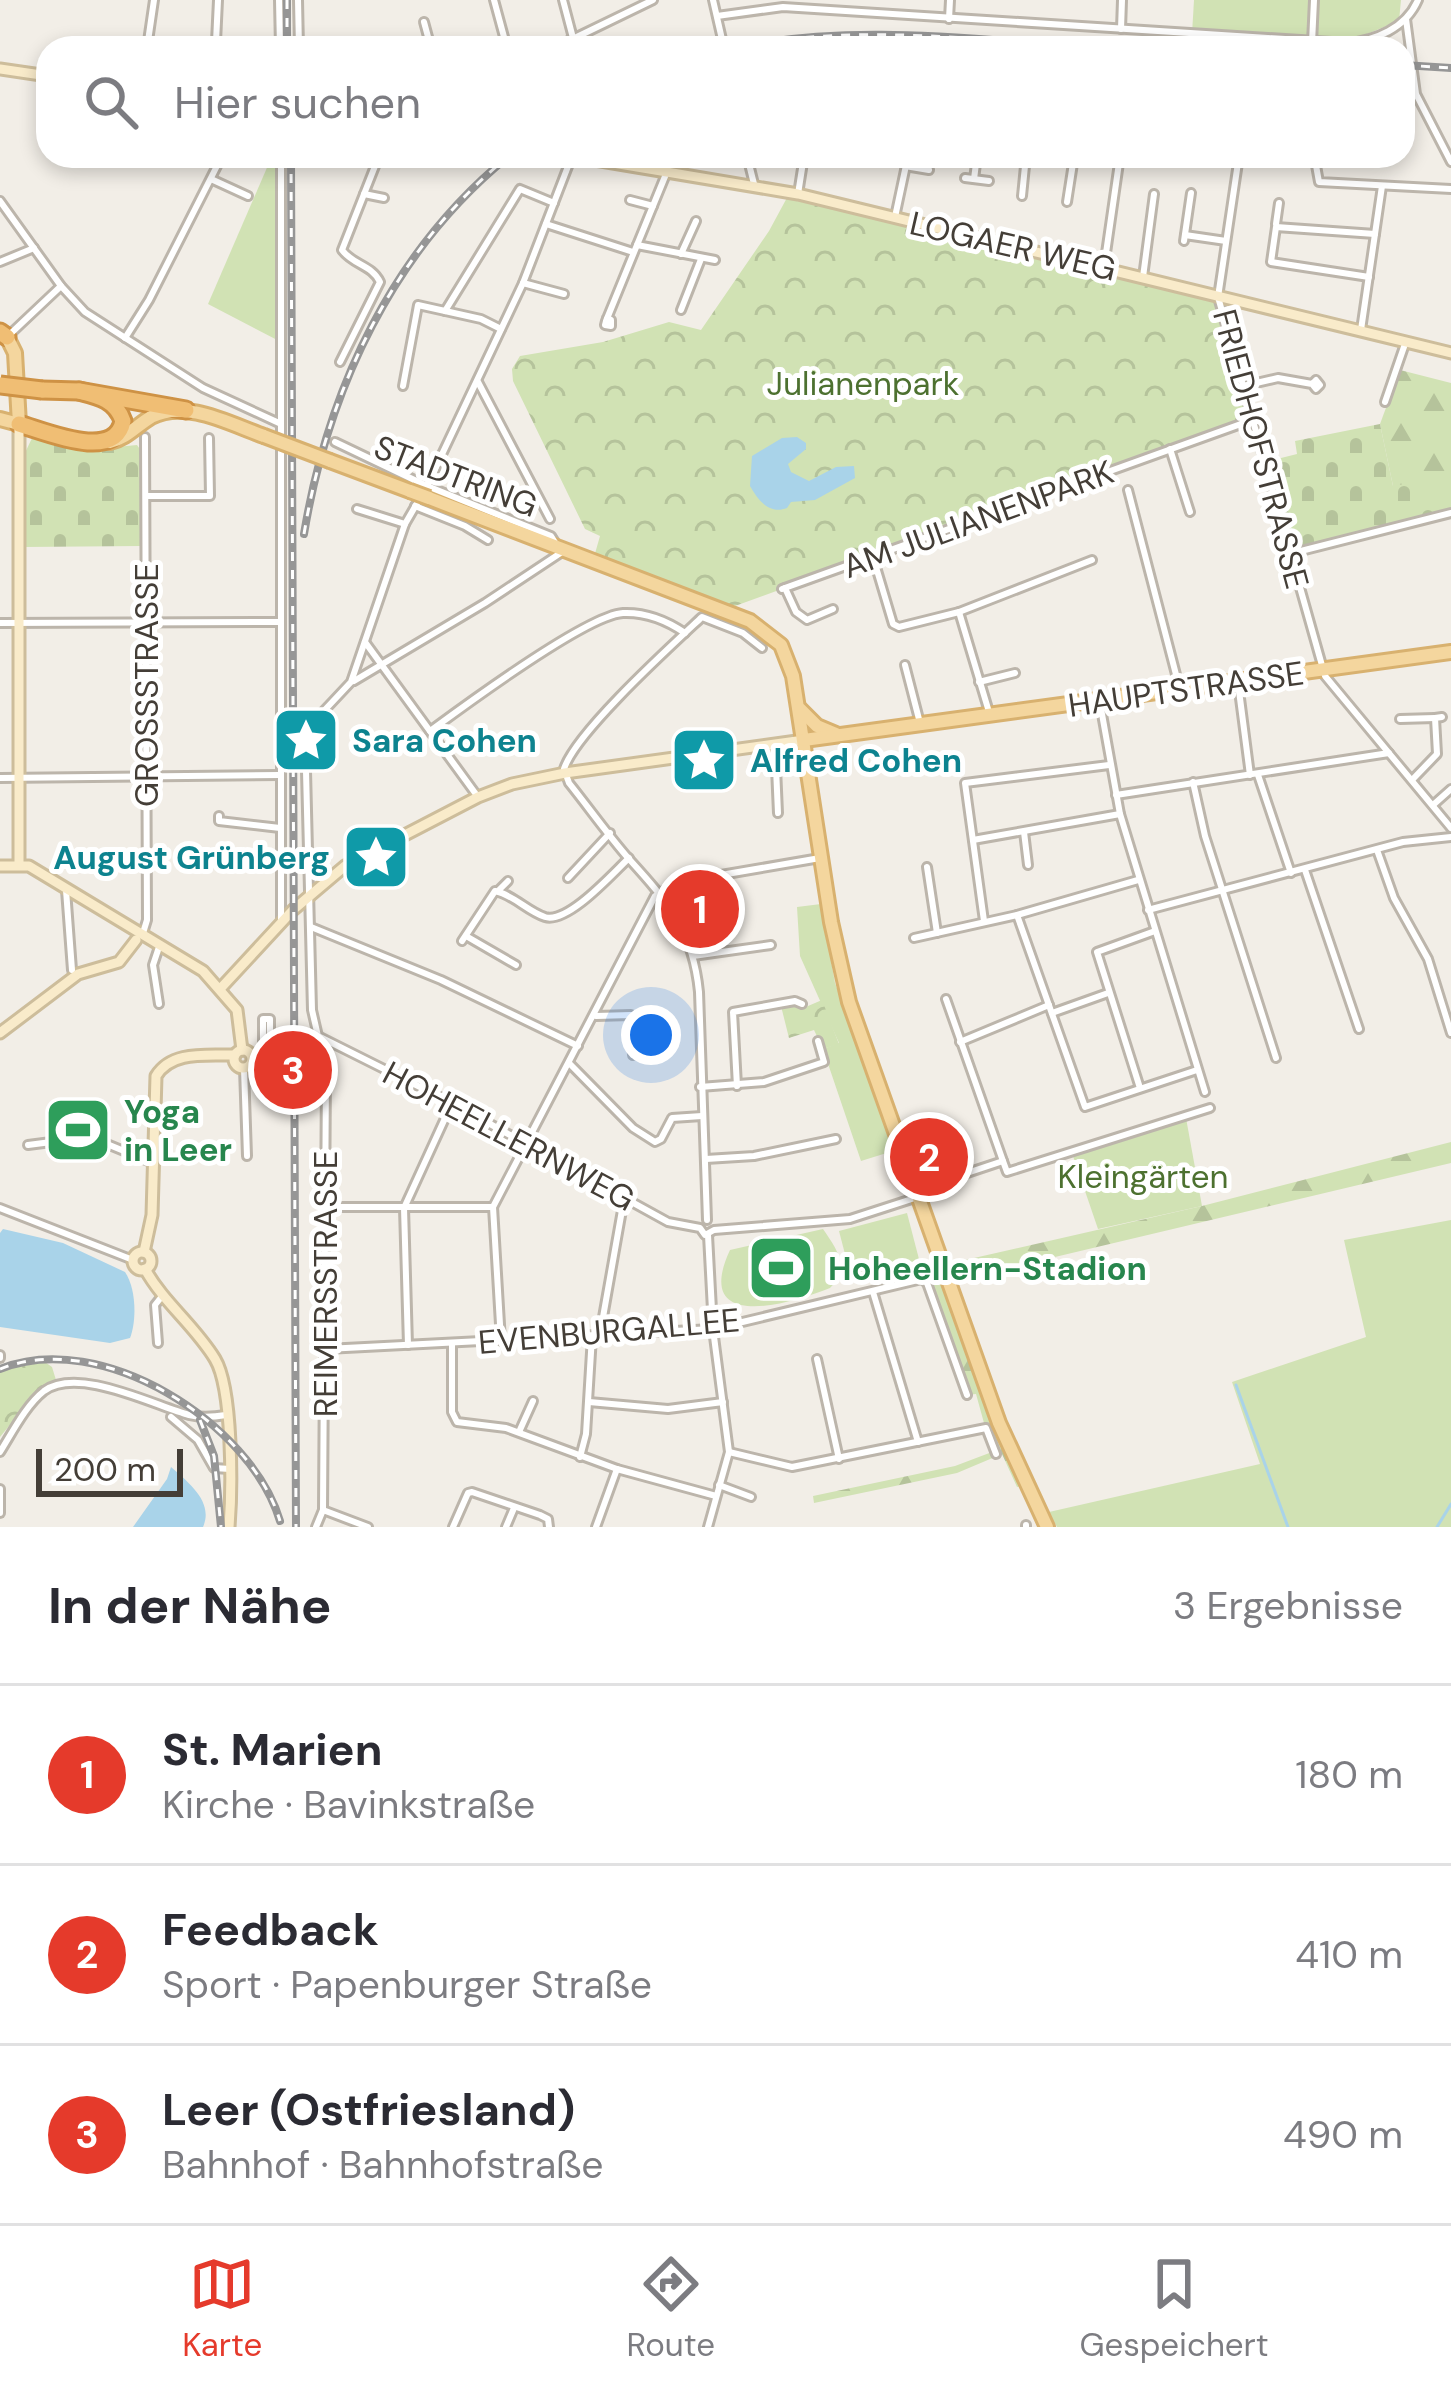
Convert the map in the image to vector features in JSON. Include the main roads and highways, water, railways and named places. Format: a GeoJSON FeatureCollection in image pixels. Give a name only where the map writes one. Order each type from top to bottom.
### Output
{"type":"FeatureCollection","features":[{"type":"Feature","properties":{"kind":"highway","name":"STADTRING"},"geometry":{"type":"LineString","coordinates":[[0,388],[80,391],[186,410]]}},
{"type":"Feature","properties":{"kind":"highway"},"geometry":{"type":"LineString","coordinates":[[19,424],[109,442],[120,434],[122,416],[110,401],[80,391]]}},
{"type":"Feature","properties":{"kind":"main road"},"geometry":{"type":"LineString","coordinates":[[0,69],[36,74]]}},
{"type":"Feature","properties":{"kind":"main road","name":"LOGAER WEG"},"geometry":{"type":"LineString","coordinates":[[653,168],[798,194],[1451,352]]}},
{"type":"Feature","properties":{"kind":"main road"},"geometry":{"type":"LineString","coordinates":[[3,334],[15,352],[19,424],[19,864]]}},
{"type":"Feature","properties":{"kind":"main road"},"geometry":{"type":"LineString","coordinates":[[109,442],[127,436],[154,416],[186,410]]}},
{"type":"Feature","properties":{"kind":"main road","name":"STADTRING"},"geometry":{"type":"LineString","coordinates":[[186,410],[274,431],[330,461],[423,492],[758,625],[781,645],[800,708],[820,858],[849,1002],[999,1423],[1047,1527]]}},
{"type":"Feature","properties":{"kind":"main road"},"geometry":{"type":"LineString","coordinates":[[0,419],[19,424]]}},
{"type":"Feature","properties":{"kind":"main road","name":"HAUPTSTRASSE"},"geometry":{"type":"LineString","coordinates":[[804,740],[1451,652]]}},
{"type":"Feature","properties":{"kind":"main road"},"geometry":{"type":"LineString","coordinates":[[800,708],[817,726],[840,736]]}},
{"type":"Feature","properties":{"kind":"main road"},"geometry":{"type":"LineString","coordinates":[[809,773],[819,751],[840,736]]}},
{"type":"Feature","properties":{"kind":"main road"},"geometry":{"type":"LineString","coordinates":[[220,989],[281,922],[346,866],[478,797],[565,773],[804,740]]}},
{"type":"Feature","properties":{"kind":"main road"},"geometry":{"type":"LineString","coordinates":[[0,866],[19,864],[129,925],[198,967],[238,1010],[239,1059],[170,1060],[154,1082],[152,1221],[144,1252]]}},
{"type":"Feature","properties":{"kind":"main road"},"geometry":{"type":"LineString","coordinates":[[0,1033],[78,974],[119,962],[148,938]]}},
{"type":"Feature","properties":{"kind":"main road"},"geometry":{"type":"LineString","coordinates":[[145,1269],[151,1259],[138,1252],[135,1267],[145,1269],[218,1366],[230,1469],[229,1527]]}},
{"type":"Feature","properties":{"kind":"water"},"geometry":{"type":"Polygon","coordinates":[[[797,437],[806,449],[788,464],[791,472],[809,481],[836,467],[854,466],[855,478],[815,500],[791,502],[781,510],[769,508],[750,486],[752,456],[782,438],[797,437]]]}},
{"type":"Feature","properties":{"kind":"water"},"geometry":{"type":"Polygon","coordinates":[[[3,1229],[63,1243],[125,1272],[134,1304],[130,1338],[110,1343],[0,1327],[3,1229]]]}},
{"type":"Feature","properties":{"kind":"water"},"geometry":{"type":"Polygon","coordinates":[[[171,1467],[202,1501],[203,1527],[133,1527],[167,1479],[171,1467]]]}},
{"type":"Feature","properties":{"kind":"waterway"},"geometry":{"type":"LineString","coordinates":[[1236,1385],[1288,1527]]}},
{"type":"Feature","properties":{"kind":"waterway"},"geometry":{"type":"LineString","coordinates":[[1437,1527],[1451,1504]]}},
{"type":"Feature","properties":{"kind":"railway"},"geometry":{"type":"LineString","coordinates":[[287,0],[287,36]]}},
{"type":"Feature","properties":{"kind":"railway"},"geometry":{"type":"LineString","coordinates":[[826,36],[904,36]]}},
{"type":"Feature","properties":{"kind":"railway"},"geometry":{"type":"LineString","coordinates":[[1415,66],[1451,68]]}},
{"type":"Feature","properties":{"kind":"railway"},"geometry":{"type":"LineString","coordinates":[[291,168],[296,1527]]}},
{"type":"Feature","properties":{"kind":"railway"},"geometry":{"type":"LineString","coordinates":[[304,534],[330,427],[372,326],[431,234],[496,168]]}},
{"type":"Feature","properties":{"kind":"railway"},"geometry":{"type":"LineString","coordinates":[[0,1369],[40,1360],[82,1362],[125,1373],[167,1393],[238,1450],[264,1485],[280,1521]]}},
{"type":"Feature","properties":{"kind":"railway"},"geometry":{"type":"LineString","coordinates":[[200,1420],[214,1456],[221,1527]]}},
{"type":"Feature","properties":{"kind":"place","name":"Sara Cohen"},"geometry":{"type":"Point","coordinates":[306,740]}},
{"type":"Feature","properties":{"kind":"place","name":"Alfred Cohen"},"geometry":{"type":"Point","coordinates":[704,760]}},
{"type":"Feature","properties":{"kind":"place","name":"August Grünberg"},"geometry":{"type":"Point","coordinates":[376,857]}},
{"type":"Feature","properties":{"kind":"place","name":"St. Marien"},"geometry":{"type":"Point","coordinates":[700,909]}},
{"type":"Feature","properties":{"kind":"place","name":"Leer (Ostfriesland)"},"geometry":{"type":"Point","coordinates":[293,1070]}},
{"type":"Feature","properties":{"kind":"place","name":"Yoga in Leer"},"geometry":{"type":"Point","coordinates":[78,1130]}},
{"type":"Feature","properties":{"kind":"place","name":"Feedback"},"geometry":{"type":"Point","coordinates":[929,1157]}},
{"type":"Feature","properties":{"kind":"place","name":"Hoheellern-Stadion"},"geometry":{"type":"Point","coordinates":[781,1268]}},
{"type":"Feature","properties":{"kind":"park label","name":"Julianenpark"},"geometry":{"type":"Point","coordinates":[863,383]}},
{"type":"Feature","properties":{"kind":"park label","name":"Kleingärten"},"geometry":{"type":"Point","coordinates":[1143,1176]}}]}
